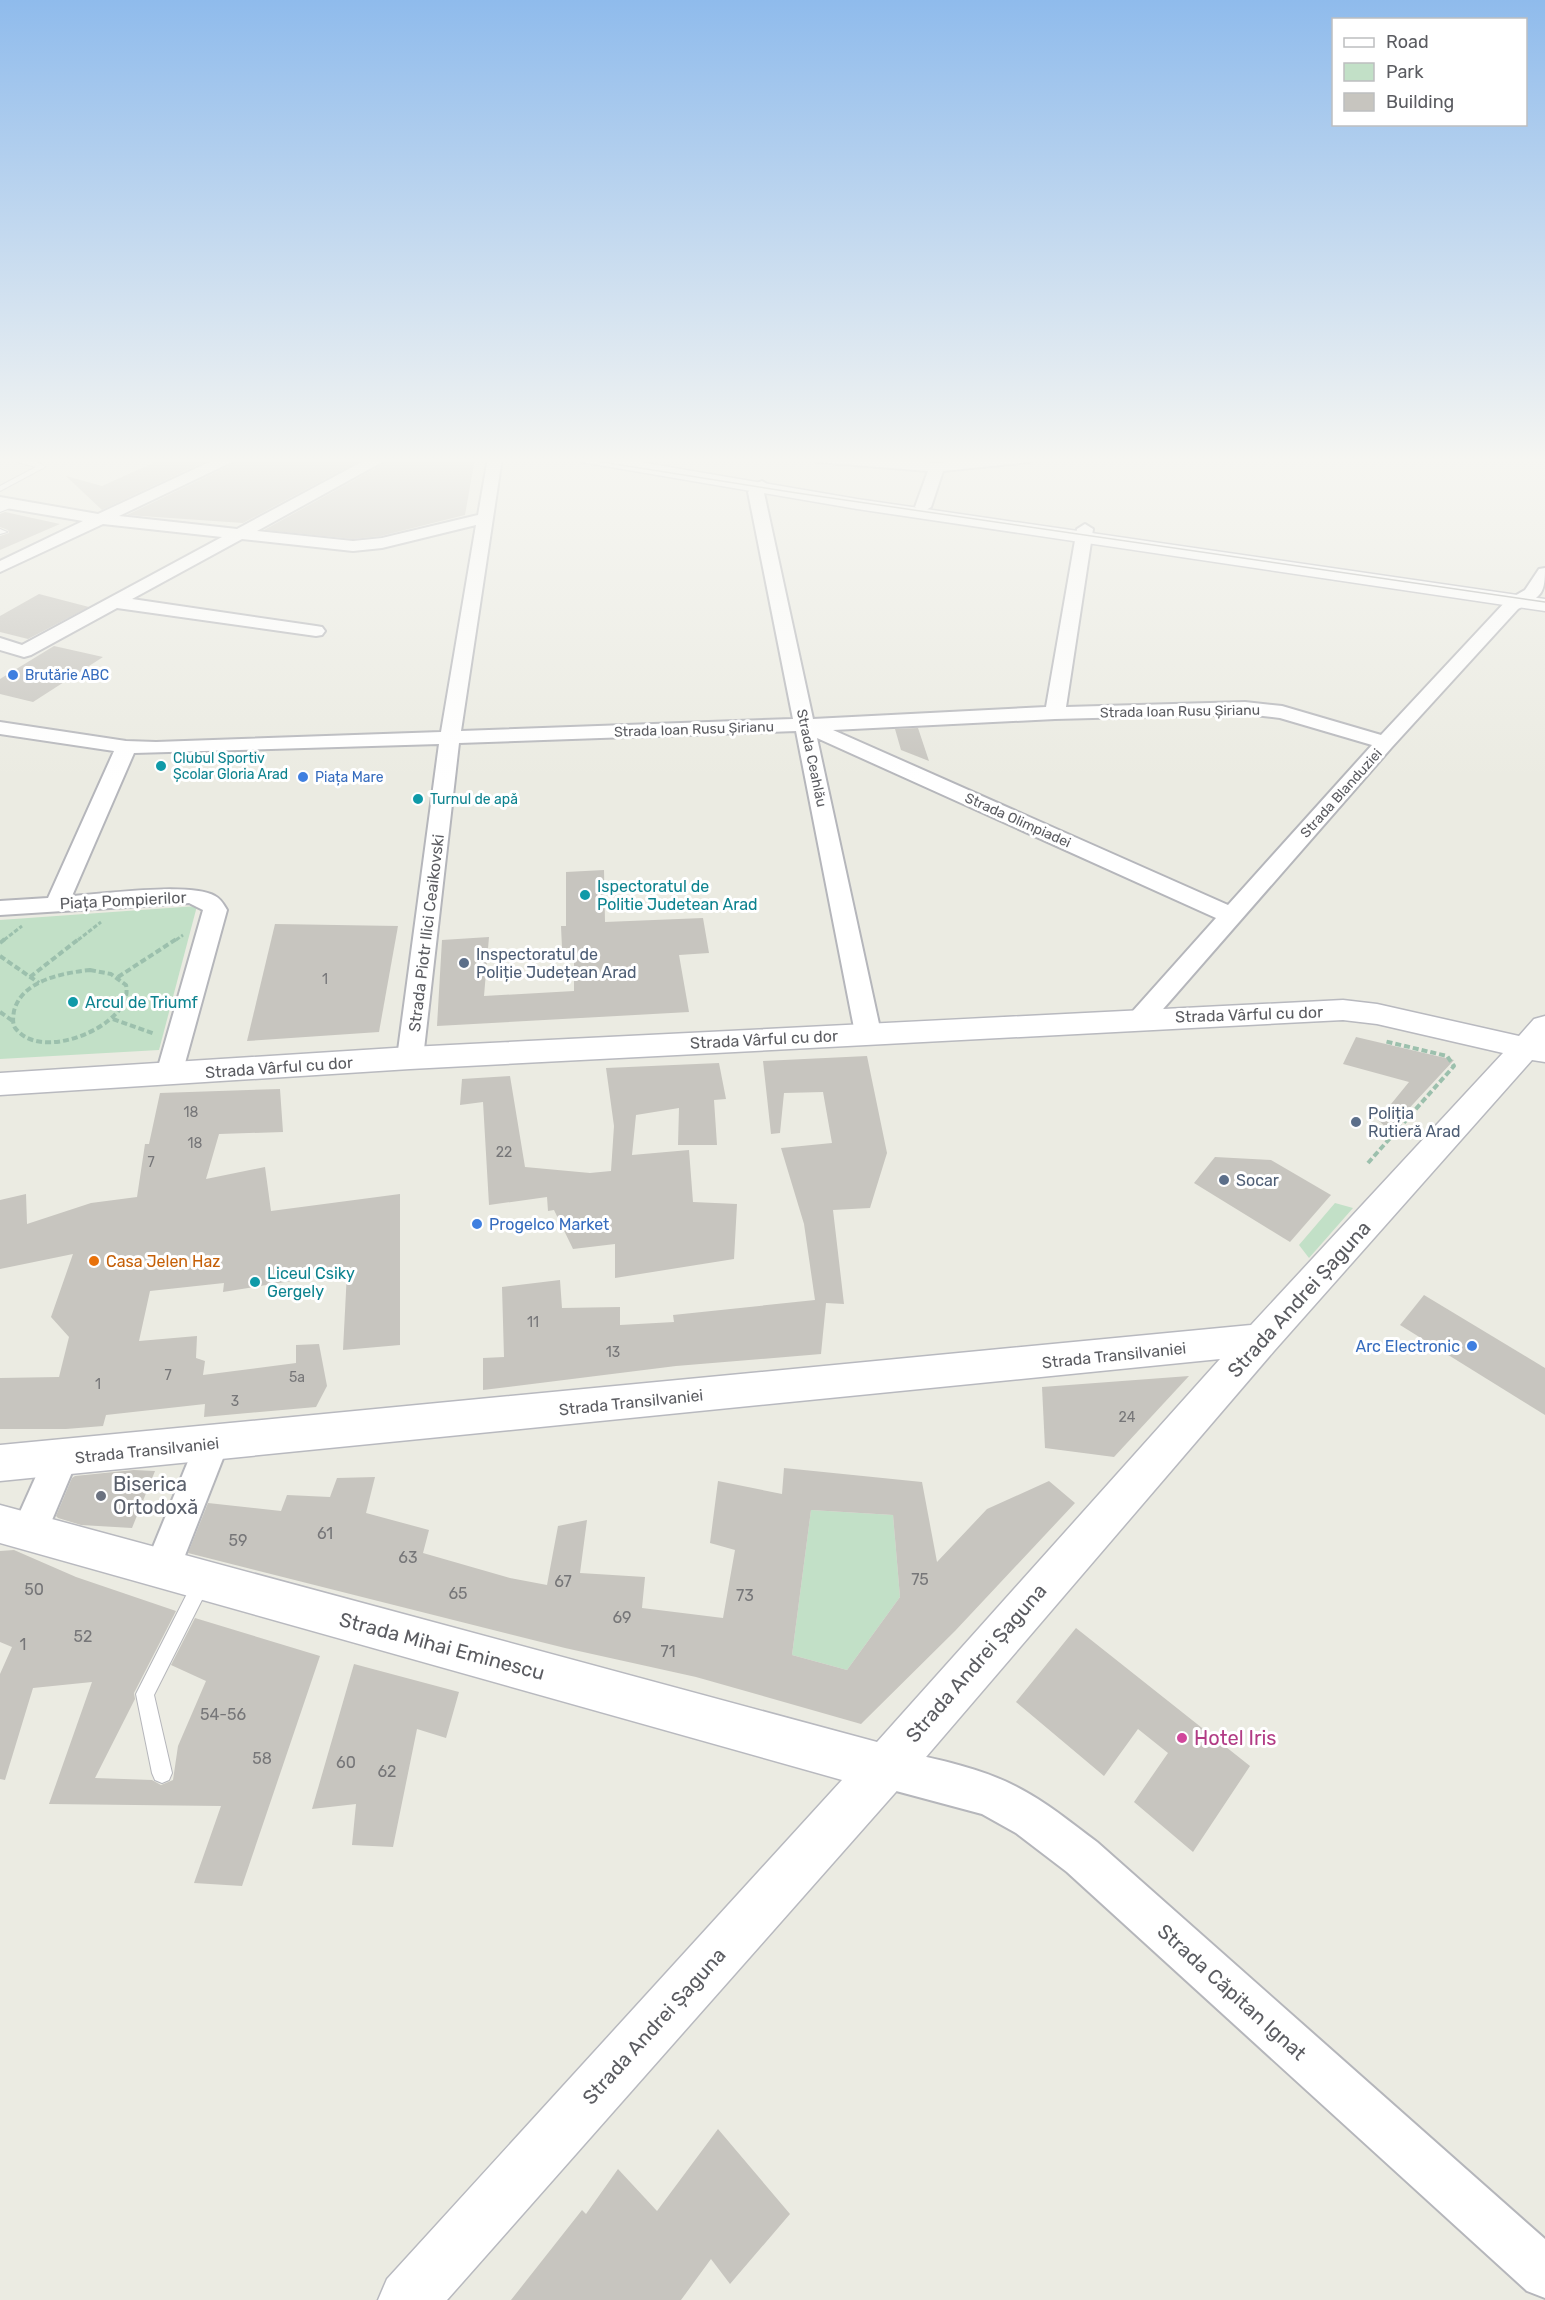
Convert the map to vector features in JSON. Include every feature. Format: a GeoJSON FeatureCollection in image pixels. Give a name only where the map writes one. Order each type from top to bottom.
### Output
{"type":"FeatureCollection","features":[{"type":"Feature","properties":{"kind":"main road"},"geometry":{"type":"LineString","coordinates":[[1305,565],[1535,599]]}},
{"type":"Feature","properties":{"kind":"main road","name":"Strada Vârful cu dor"},"geometry":{"type":"LineString","coordinates":[[0,1084],[410,1058],[1141,1018],[1343,1010],[1538,1042]]}},
{"type":"Feature","properties":{"kind":"main road","name":"Strada Andrei Șaguna"},"geometry":{"type":"LineString","coordinates":[[408,2300],[885,1768],[1261,1340],[1538,1042]]}},
{"type":"Feature","properties":{"kind":"main road","name":"Strada Transilvaniei"},"geometry":{"type":"LineString","coordinates":[[0,1463],[1261,1340]]}},
{"type":"Feature","properties":{"kind":"main road","name":"Strada Mihai Eminescu"},"geometry":{"type":"LineString","coordinates":[[14,1528],[885,1768]]}},
{"type":"Feature","properties":{"kind":"street"},"geometry":{"type":"LineString","coordinates":[[0,644],[24,651],[182,565]]}},
{"type":"Feature","properties":{"kind":"street","name":"Strada Piotr Ilici Ceaikovski"},"geometry":{"type":"LineString","coordinates":[[410,1058],[450,737],[477,565]]}},
{"type":"Feature","properties":{"kind":"street","name":"Strada Ceahlău"},"geometry":{"type":"LineString","coordinates":[[771,565],[868,1033]]}},
{"type":"Feature","properties":{"kind":"street"},"geometry":{"type":"LineString","coordinates":[[1055,713],[1080,565]]}},
{"type":"Feature","properties":{"kind":"street","name":"Strada Blanduziei"},"geometry":{"type":"LineString","coordinates":[[1141,1018],[1385,743],[1535,599],[1545,573]]}},
{"type":"Feature","properties":{"kind":"street"},"geometry":{"type":"LineString","coordinates":[[114,602],[316,631]]}},
{"type":"Feature","properties":{"kind":"street","name":"Strada Ioan Rusu Șirianu"},"geometry":{"type":"LineString","coordinates":[[0,728],[126,747],[156,748],[805,725],[1055,713],[1264,709],[1385,743]]}},
{"type":"Feature","properties":{"kind":"street","name":"Strada Olimpiadei"},"geometry":{"type":"LineString","coordinates":[[805,725],[1232,916]]}},
{"type":"Feature","properties":{"kind":"street"},"geometry":{"type":"LineString","coordinates":[[57,904],[126,747]]}},
{"type":"Feature","properties":{"kind":"street","name":"Piața Pompierilor"},"geometry":{"type":"LineString","coordinates":[[0,908],[189,896],[204,899],[213,904],[214,915]]}},
{"type":"Feature","properties":{"kind":"street"},"geometry":{"type":"LineString","coordinates":[[169,1074],[214,915]]}},
{"type":"Feature","properties":{"kind":"street"},"geometry":{"type":"LineString","coordinates":[[162,1569],[212,1443]]}},
{"type":"Feature","properties":{"kind":"street"},"geometry":{"type":"LineString","coordinates":[[14,1528],[61,1458]]}},
{"type":"Feature","properties":{"kind":"street","name":"Strada Căpitan Ignat"},"geometry":{"type":"LineString","coordinates":[[885,1768],[952,1784],[997,1799],[1035,1822],[1082,1857],[1545,2272]]}},
{"type":"Feature","properties":{"kind":"lane"},"geometry":{"type":"LineString","coordinates":[[162,1773],[146,1695],[203,1580]]}},
{"type":"Feature","properties":{"kind":"path"},"geometry":{"type":"LineString","coordinates":[[30,976],[130,899]]}},
{"type":"Feature","properties":{"kind":"path"},"geometry":{"type":"LineString","coordinates":[[118,977],[214,915]]}},
{"type":"Feature","properties":{"kind":"path"},"geometry":{"type":"LineString","coordinates":[[0,956],[40,983]]}},
{"type":"Feature","properties":{"kind":"path"},"geometry":{"type":"LineString","coordinates":[[72,971],[106,972],[118,977],[126,986],[128,996],[123,1008],[113,1019],[98,1029],[79,1037],[59,1041],[41,1040],[26,1036],[16,1028],[14,1022],[15,1006],[24,995],[40,983],[72,971]]}},
{"type":"Feature","properties":{"kind":"path"},"geometry":{"type":"LineString","coordinates":[[0,1012],[14,1022]]}},
{"type":"Feature","properties":{"kind":"path"},"geometry":{"type":"LineString","coordinates":[[113,1019],[178,1042]]}},
{"type":"Feature","properties":{"kind":"path"},"geometry":{"type":"LineString","coordinates":[[1368,1163],[1454,1066],[1447,1056],[1382,1041]]}},
{"type":"Feature","properties":{"kind":"green space"},"geometry":{"type":"Polygon","coordinates":[[[197,906],[159,1050],[0,1059],[0,920],[197,906]]]}},
{"type":"Feature","properties":{"kind":"green space"},"geometry":{"type":"Polygon","coordinates":[[[1335,1203],[1353,1208],[1309,1258],[1299,1245],[1335,1203]]]}},
{"type":"Feature","properties":{"kind":"green space"},"geometry":{"type":"Polygon","coordinates":[[[811,1510],[893,1515],[900,1597],[847,1670],[792,1655],[811,1510]]]}},
{"type":"Feature","properties":{"kind":"building"},"geometry":{"type":"Polygon","coordinates":[[[39,594],[89,607],[28,639],[0,632],[0,616],[39,594]]]}},
{"type":"Feature","properties":{"kind":"building"},"geometry":{"type":"Polygon","coordinates":[[[54,646],[103,657],[33,702],[0,694],[0,679],[54,646]]]}},
{"type":"Feature","properties":{"kind":"building"},"geometry":{"type":"Polygon","coordinates":[[[918,728],[929,761],[901,750],[895,729],[918,728]]]}},
{"type":"Feature","properties":{"kind":"building"},"geometry":{"type":"Polygon","coordinates":[[[604,870],[605,922],[703,918],[709,953],[679,955],[689,1012],[437,1026],[442,940],[489,937],[484,996],[574,991],[574,948],[562,948],[561,926],[566,926],[566,872],[604,870]]]}},
{"type":"Feature","properties":{"kind":"building"},"geometry":{"type":"Polygon","coordinates":[[[275,924],[398,926],[379,1032],[247,1041],[275,924]]]}},
{"type":"Feature","properties":{"kind":"building"},"geometry":{"type":"Polygon","coordinates":[[[1356,1037],[1454,1060],[1389,1130],[1378,1120],[1409,1082],[1343,1064],[1356,1037]]]}},
{"type":"Feature","properties":{"kind":"building"},"geometry":{"type":"Polygon","coordinates":[[[867,1056],[887,1153],[870,1208],[833,1210],[844,1304],[826,1303],[821,1354],[676,1366],[483,1390],[483,1358],[504,1357],[502,1287],[560,1280],[562,1308],[620,1307],[620,1325],[674,1322],[673,1315],[815,1300],[804,1224],[781,1148],[832,1143],[823,1092],[784,1093],[780,1133],[771,1134],[763,1061],[867,1056]]]}},
{"type":"Feature","properties":{"kind":"building"},"geometry":{"type":"Polygon","coordinates":[[[719,1063],[726,1099],[714,1100],[717,1145],[678,1145],[679,1108],[636,1115],[632,1155],[689,1150],[693,1202],[737,1204],[734,1259],[615,1278],[615,1244],[573,1249],[554,1210],[548,1211],[547,1197],[489,1205],[483,1102],[460,1105],[462,1079],[510,1076],[525,1167],[590,1173],[611,1171],[614,1126],[606,1068],[719,1063]]]}},
{"type":"Feature","properties":{"kind":"building"},"geometry":{"type":"Polygon","coordinates":[[[280,1089],[283,1132],[219,1134],[206,1179],[265,1167],[271,1211],[400,1194],[400,1345],[343,1350],[347,1272],[223,1292],[224,1283],[150,1291],[139,1341],[197,1336],[196,1358],[205,1361],[203,1375],[296,1363],[296,1345],[319,1344],[327,1386],[316,1407],[204,1417],[205,1404],[106,1415],[103,1426],[66,1429],[0,1429],[0,1378],[59,1377],[69,1337],[51,1317],[73,1254],[0,1269],[0,1200],[26,1194],[27,1224],[91,1203],[137,1197],[145,1144],[149,1144],[160,1093],[280,1089]]]}},
{"type":"Feature","properties":{"kind":"building"},"geometry":{"type":"Polygon","coordinates":[[[1215,1157],[1271,1160],[1331,1195],[1290,1242],[1194,1183],[1215,1157]]]}},
{"type":"Feature","properties":{"kind":"building","name":"Arc Electronic"},"geometry":{"type":"Polygon","coordinates":[[[1424,1295],[1545,1368],[1545,1415],[1400,1325],[1424,1295]]]}},
{"type":"Feature","properties":{"kind":"building"},"geometry":{"type":"Polygon","coordinates":[[[1189,1376],[1114,1457],[1045,1448],[1042,1387],[1189,1376]]]}},
{"type":"Feature","properties":{"kind":"building"},"geometry":{"type":"Polygon","coordinates":[[[784,1468],[922,1482],[937,1562],[987,1509],[1049,1481],[1075,1503],[955,1631],[861,1724],[696,1677],[565,1648],[188,1553],[208,1503],[281,1511],[287,1495],[330,1497],[337,1478],[375,1477],[366,1513],[429,1530],[423,1553],[510,1578],[547,1585],[558,1526],[587,1520],[580,1573],[645,1577],[642,1608],[723,1618],[735,1550],[710,1543],[718,1481],[782,1494],[784,1468]],[[811,1510],[792,1655],[847,1670],[900,1597],[893,1515],[811,1510]]]}},
{"type":"Feature","properties":{"kind":"building","name":"Biserica Ortodoxă"},"geometry":{"type":"Polygon","coordinates":[[[134,1470],[155,1471],[132,1528],[81,1525],[56,1516],[72,1478],[75,1476],[134,1470]]]}},
{"type":"Feature","properties":{"kind":"building"},"geometry":{"type":"Polygon","coordinates":[[[14,1550],[76,1577],[176,1611],[134,1693],[135,1699],[95,1778],[152,1780],[161,1785],[173,1780],[178,1746],[206,1681],[171,1665],[195,1618],[320,1656],[242,1886],[194,1883],[221,1806],[49,1804],[92,1682],[33,1688],[5,1780],[0,1779],[0,1674],[12,1647],[0,1642],[0,1551],[14,1550]]]}},
{"type":"Feature","properties":{"kind":"building","name":"Hotel Iris"},"geometry":{"type":"Polygon","coordinates":[[[1076,1628],[1250,1766],[1193,1852],[1134,1802],[1168,1753],[1138,1729],[1104,1776],[1016,1702],[1076,1628]]]}},
{"type":"Feature","properties":{"kind":"building"},"geometry":{"type":"Polygon","coordinates":[[[354,1664],[459,1692],[446,1738],[417,1729],[393,1847],[352,1845],[356,1804],[312,1809],[354,1664]]]}},
{"type":"Feature","properties":{"kind":"building"},"geometry":{"type":"Polygon","coordinates":[[[718,2129],[790,2214],[730,2284],[711,2259],[681,2300],[511,2300],[582,2210],[586,2214],[618,2169],[657,2211],[718,2129]]]}},
{"type":"Feature","properties":{"kind":"tram line"},"geometry":{"type":"LineString","coordinates":[[1293,565],[1545,602]]}},
{"type":"Feature","properties":{"kind":"place","name":"Brutărie ABC"},"geometry":{"type":"Point","coordinates":[13,675]}},
{"type":"Feature","properties":{"kind":"place","name":"Clubul Sportiv Școlar Gloria Arad"},"geometry":{"type":"Point","coordinates":[161,766]}},
{"type":"Feature","properties":{"kind":"place","name":"Piața Mare"},"geometry":{"type":"Point","coordinates":[303,777]}},
{"type":"Feature","properties":{"kind":"place","name":"Turnul de apă"},"geometry":{"type":"Point","coordinates":[418,799]}},
{"type":"Feature","properties":{"kind":"place","name":"Ispectoratul de Politie Judetean Arad"},"geometry":{"type":"Point","coordinates":[585,895]}},
{"type":"Feature","properties":{"kind":"place","name":"Inspectoratul de Poliție Județean Arad"},"geometry":{"type":"Point","coordinates":[464,963]}},
{"type":"Feature","properties":{"kind":"place","name":"Arcul de Triumf"},"geometry":{"type":"Point","coordinates":[73,1002]}},
{"type":"Feature","properties":{"kind":"place","name":"Poliția Rutieră Arad"},"geometry":{"type":"Point","coordinates":[1356,1122]}},
{"type":"Feature","properties":{"kind":"place","name":"Socar"},"geometry":{"type":"Point","coordinates":[1224,1180]}},
{"type":"Feature","properties":{"kind":"place","name":"Progelco Market"},"geometry":{"type":"Point","coordinates":[477,1224]}},
{"type":"Feature","properties":{"kind":"place","name":"Casa Jelen Haz"},"geometry":{"type":"Point","coordinates":[94,1261]}},
{"type":"Feature","properties":{"kind":"place","name":"Liceul Csiky Gergely"},"geometry":{"type":"Point","coordinates":[255,1282]}},
{"type":"Feature","properties":{"kind":"place","name":"Arc Electronic"},"geometry":{"type":"Point","coordinates":[1472,1346]}},
{"type":"Feature","properties":{"kind":"place","name":"Biserica Ortodoxă"},"geometry":{"type":"Point","coordinates":[101,1496]}},
{"type":"Feature","properties":{"kind":"place","name":"Hotel Iris"},"geometry":{"type":"Point","coordinates":[1182,1738]}}]}
